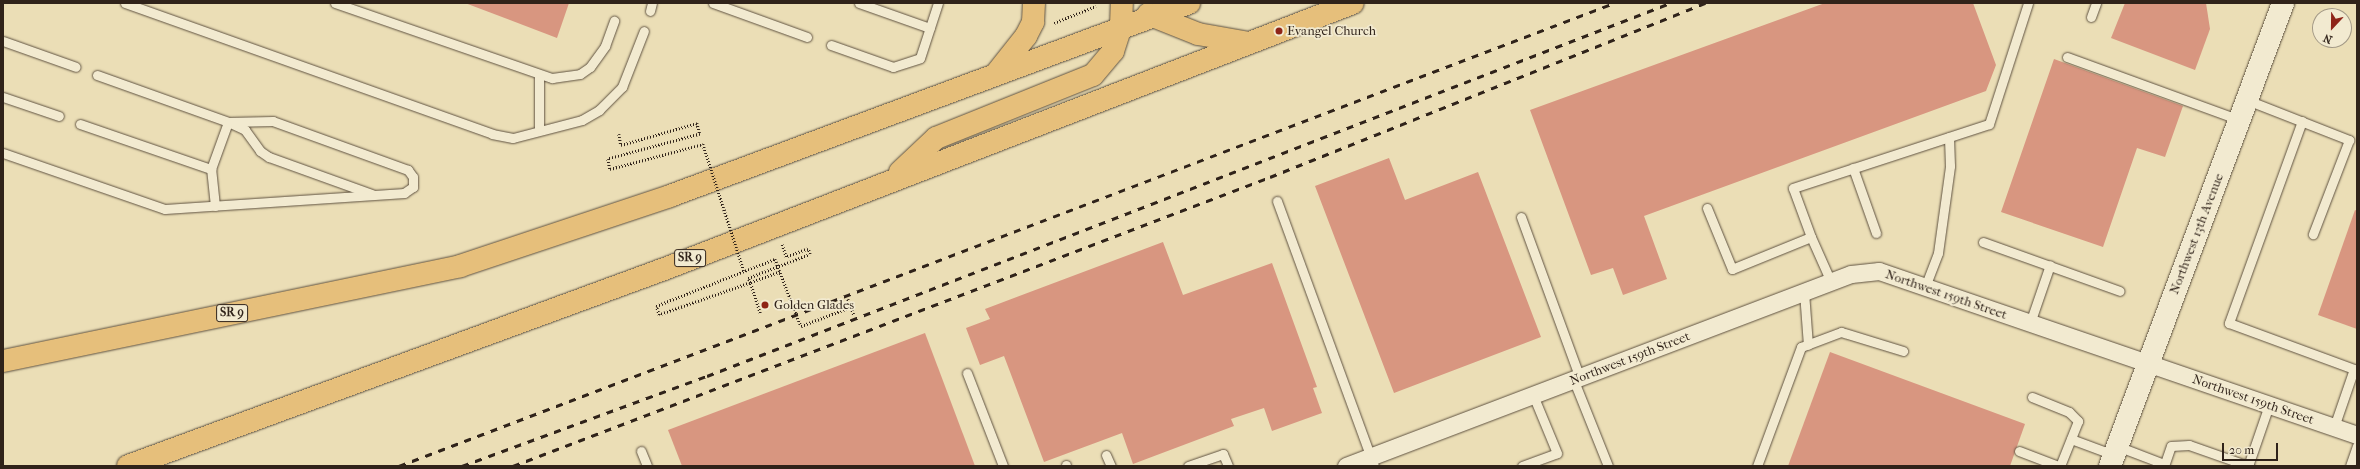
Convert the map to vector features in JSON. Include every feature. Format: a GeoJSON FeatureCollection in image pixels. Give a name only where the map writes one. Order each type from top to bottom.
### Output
{"type":"FeatureCollection","features":[{"type":"Feature","properties":{"kind":"main road"},"geometry":{"type":"LineString","coordinates":[[995,75],[1026,36],[1033,22],[1034,3]]}},
{"type":"Feature","properties":{"kind":"main road"},"geometry":{"type":"LineString","coordinates":[[893,179],[936,138],[1093,75],[1113,51],[1121,27],[1123,3],[1198,34],[1249,43]]}},
{"type":"Feature","properties":{"kind":"main road","name":"SR 9"},"geometry":{"type":"LineString","coordinates":[[3,361],[460,266],[670,196],[1121,27],[1154,17],[1189,3]]}},
{"type":"Feature","properties":{"kind":"main road","name":"SR 9"},"geometry":{"type":"LineString","coordinates":[[128,466],[667,268],[774,224],[1353,3]]}},
{"type":"Feature","properties":{"kind":"street","name":"Northwest 13th Avenue"},"geometry":{"type":"LineString","coordinates":[[2114,456],[2284,3]]}},
{"type":"Feature","properties":{"kind":"street","name":"Northwest 159th Street"},"geometry":{"type":"LineString","coordinates":[[1346,466],[1372,461],[1493,410],[1851,274],[1879,271],[2357,435]]}},
{"type":"Feature","properties":{"kind":"lane"},"geometry":{"type":"LineString","coordinates":[[125,3],[492,134],[513,138],[539,129],[582,120],[611,100],[632,70],[644,31]]}},
{"type":"Feature","properties":{"kind":"lane"},"geometry":{"type":"LineString","coordinates":[[335,3],[540,75],[566,78],[580,74],[598,58],[614,21]]}},
{"type":"Feature","properties":{"kind":"lane"},"geometry":{"type":"LineString","coordinates":[[713,3],[807,37]]}},
{"type":"Feature","properties":{"kind":"lane"},"geometry":{"type":"LineString","coordinates":[[859,3],[930,28]]}},
{"type":"Feature","properties":{"kind":"lane"},"geometry":{"type":"LineString","coordinates":[[831,45],[893,67],[920,58],[938,3]]}},
{"type":"Feature","properties":{"kind":"lane"},"geometry":{"type":"LineString","coordinates":[[1831,282],[1811,237],[1793,188],[1989,124],[2028,3]]}},
{"type":"Feature","properties":{"kind":"lane"},"geometry":{"type":"LineString","coordinates":[[2091,17],[2096,3]]}},
{"type":"Feature","properties":{"kind":"lane"},"geometry":{"type":"LineString","coordinates":[[3,41],[76,67]]}},
{"type":"Feature","properties":{"kind":"lane"},"geometry":{"type":"LineString","coordinates":[[2067,57],[2244,110],[2302,121],[2349,140],[2313,234]]}},
{"type":"Feature","properties":{"kind":"lane"},"geometry":{"type":"LineString","coordinates":[[97,75],[228,122],[245,130],[260,151],[269,157],[375,195]]}},
{"type":"Feature","properties":{"kind":"lane"},"geometry":{"type":"LineString","coordinates":[[539,129],[540,75]]}},
{"type":"Feature","properties":{"kind":"lane"},"geometry":{"type":"LineString","coordinates":[[3,97],[59,116]]}},
{"type":"Feature","properties":{"kind":"lane"},"geometry":{"type":"LineString","coordinates":[[3,153],[165,209],[404,193],[413,187],[413,177],[399,166],[273,121],[228,122]]}},
{"type":"Feature","properties":{"kind":"lane"},"geometry":{"type":"LineString","coordinates":[[2302,121],[2229,323],[2355,369],[2334,427]]}},
{"type":"Feature","properties":{"kind":"lane"},"geometry":{"type":"LineString","coordinates":[[214,206],[211,169],[228,122]]}},
{"type":"Feature","properties":{"kind":"lane"},"geometry":{"type":"LineString","coordinates":[[80,124],[211,169]]}},
{"type":"Feature","properties":{"kind":"lane"},"geometry":{"type":"LineString","coordinates":[[1925,287],[1938,252],[1950,166],[1950,137]]}},
{"type":"Feature","properties":{"kind":"lane"},"geometry":{"type":"LineString","coordinates":[[1853,168],[1876,233]]}},
{"type":"Feature","properties":{"kind":"lane"},"geometry":{"type":"LineString","coordinates":[[1277,201],[1372,461]]}},
{"type":"Feature","properties":{"kind":"lane"},"geometry":{"type":"LineString","coordinates":[[1707,208],[1732,269],[1811,237]]}},
{"type":"Feature","properties":{"kind":"lane"},"geometry":{"type":"LineString","coordinates":[[1521,218],[1608,466]]}},
{"type":"Feature","properties":{"kind":"lane"},"geometry":{"type":"LineString","coordinates":[[1983,242],[2120,291]]}},
{"type":"Feature","properties":{"kind":"lane"},"geometry":{"type":"LineString","coordinates":[[2030,323],[2050,266]]}},
{"type":"Feature","properties":{"kind":"lane"},"geometry":{"type":"LineString","coordinates":[[1804,292],[1808,344]]}},
{"type":"Feature","properties":{"kind":"lane"},"geometry":{"type":"LineString","coordinates":[[1757,466],[1801,347],[1842,332],[1902,351]]}},
{"type":"Feature","properties":{"kind":"lane"},"geometry":{"type":"LineString","coordinates":[[967,373],[1003,466]]}},
{"type":"Feature","properties":{"kind":"lane"},"geometry":{"type":"LineString","coordinates":[[1522,466],[1557,453],[1533,395]]}},
{"type":"Feature","properties":{"kind":"lane"},"geometry":{"type":"LineString","coordinates":[[2019,451],[2059,466],[2078,421],[2069,412],[2032,397]]}},
{"type":"Feature","properties":{"kind":"lane"},"geometry":{"type":"LineString","coordinates":[[2071,439],[2114,456],[2164,465],[2171,446],[2189,445],[2248,466],[2269,405]]}},
{"type":"Feature","properties":{"kind":"lane"},"geometry":{"type":"LineString","coordinates":[[2350,466],[2357,446]]}},
{"type":"Feature","properties":{"kind":"lane"},"geometry":{"type":"LineString","coordinates":[[641,451],[647,466]]}},
{"type":"Feature","properties":{"kind":"lane"},"geometry":{"type":"LineString","coordinates":[[1106,454],[1111,466]]}},
{"type":"Feature","properties":{"kind":"lane"},"geometry":{"type":"LineString","coordinates":[[1188,466],[1223,454],[1228,466]]}},
{"type":"Feature","properties":{"kind":"path"},"geometry":{"type":"LineString","coordinates":[[1046,26],[1096,6]]}},
{"type":"Feature","properties":{"kind":"path"},"geometry":{"type":"LineString","coordinates":[[619,134],[622,145],[697,124],[700,134],[608,159],[610,169],[703,144],[744,271]]}},
{"type":"Feature","properties":{"kind":"path"},"geometry":{"type":"LineString","coordinates":[[760,313],[748,278],[810,254],[808,249],[786,257],[774,224]]}},
{"type":"Feature","properties":{"kind":"path"},"geometry":{"type":"LineString","coordinates":[[780,272],[659,315],[656,306],[775,259],[801,326],[851,307]]}},
{"type":"Feature","properties":{"kind":"path"},"geometry":{"type":"LineString","coordinates":[[848,299],[854,315]]}},
{"type":"Feature","properties":{"kind":"building"},"geometry":{"type":"Polygon","coordinates":[[[465,3],[569,3],[557,38],[465,3]]]}},
{"type":"Feature","properties":{"kind":"building"},"geometry":{"type":"Polygon","coordinates":[[[1825,3],[1973,3],[1996,65],[1986,91],[1644,216],[1667,279],[1623,295],[1613,268],[1591,275],[1530,110],[1825,3]]]}},
{"type":"Feature","properties":{"kind":"building"},"geometry":{"type":"Polygon","coordinates":[[[2125,3],[2206,3],[2210,29],[2195,70],[2111,38],[2125,3]]]}},
{"type":"Feature","properties":{"kind":"building"},"geometry":{"type":"Polygon","coordinates":[[[2054,59],[2183,106],[2165,157],[2137,148],[2103,247],[2001,212],[2054,59]]]}},
{"type":"Feature","properties":{"kind":"building"},"geometry":{"type":"Polygon","coordinates":[[[1389,158],[1405,200],[1478,172],[1541,337],[1394,393],[1315,186],[1389,158]]]}},
{"type":"Feature","properties":{"kind":"building"},"geometry":{"type":"Polygon","coordinates":[[[2355,210],[2357,211],[2357,329],[2318,315],[2355,210]]]}},
{"type":"Feature","properties":{"kind":"building"},"geometry":{"type":"Polygon","coordinates":[[[1163,242],[1183,295],[1272,263],[1317,387],[1313,388],[1322,413],[1272,431],[1264,408],[1231,419],[1234,426],[1133,464],[1122,433],[1044,462],[1004,356],[980,365],[966,328],[990,319],[985,309],[1163,242]]]}},
{"type":"Feature","properties":{"kind":"building"},"geometry":{"type":"Polygon","coordinates":[[[925,333],[975,466],[682,466],[668,430],[925,333]]]}},
{"type":"Feature","properties":{"kind":"building"},"geometry":{"type":"Polygon","coordinates":[[[1830,352],[2025,424],[2010,466],[1788,466],[1830,352]]]}},
{"type":"Feature","properties":{"kind":"railway"},"geometry":{"type":"LineString","coordinates":[[399,466],[1614,3]]}},
{"type":"Feature","properties":{"kind":"railway"},"geometry":{"type":"LineString","coordinates":[[462,466],[707,376],[1670,3]]}},
{"type":"Feature","properties":{"kind":"railway"},"geometry":{"type":"LineString","coordinates":[[513,466],[1270,177],[1705,3]]}},
{"type":"Feature","properties":{"kind":"place","name":"Evangel Church"},"geometry":{"type":"Point","coordinates":[1279,31]}},
{"type":"Feature","properties":{"kind":"place","name":"Golden Glades"},"geometry":{"type":"Point","coordinates":[765,305]}}]}
